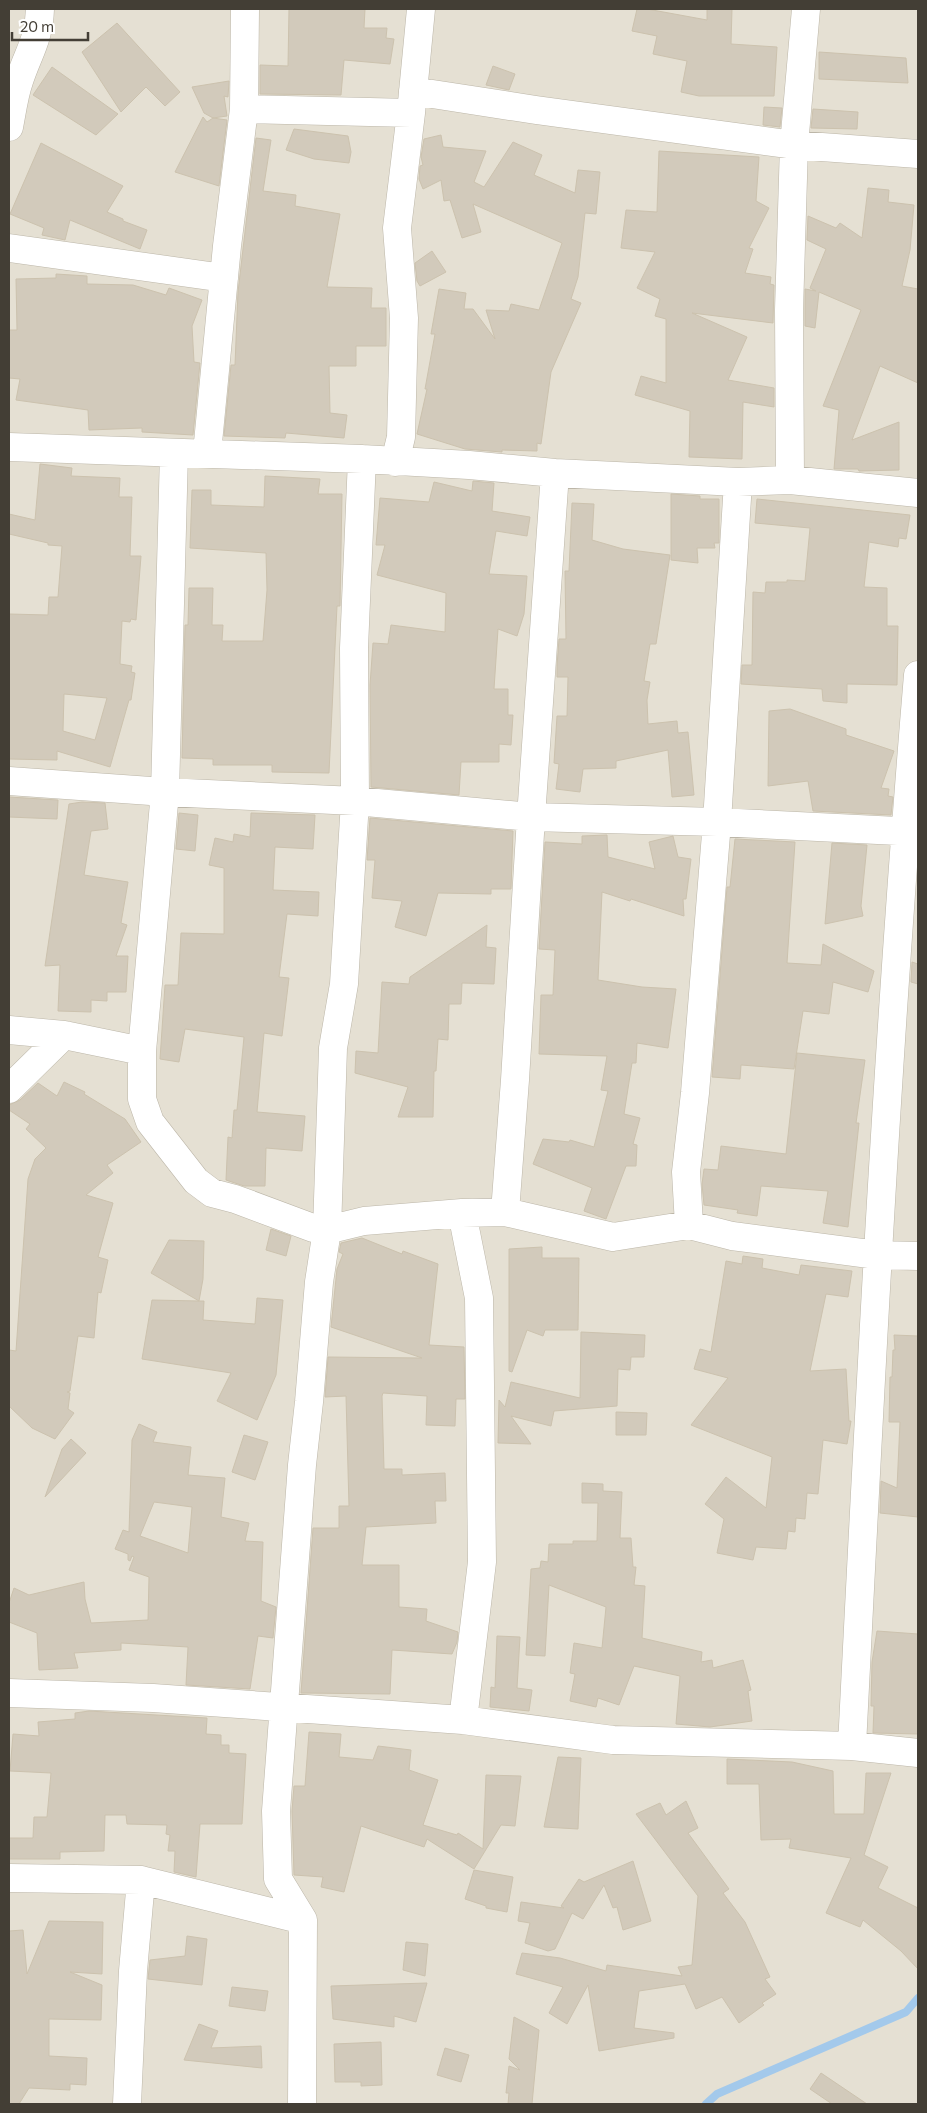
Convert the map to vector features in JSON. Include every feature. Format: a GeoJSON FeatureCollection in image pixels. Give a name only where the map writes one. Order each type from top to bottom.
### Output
{"type":"FeatureCollection","features":[{"type":"Feature","properties":{"kind":"street"},"geometry":{"type":"LineString","coordinates":[[9,128],[19,81],[39,28],[40,9]]}},
{"type":"Feature","properties":{"kind":"street"},"geometry":{"type":"LineString","coordinates":[[207,453],[224,278],[244,109],[245,9]]}},
{"type":"Feature","properties":{"kind":"street"},"geometry":{"type":"LineString","coordinates":[[382,175],[390,171],[394,161],[421,9]]}},
{"type":"Feature","properties":{"kind":"street"},"geometry":{"type":"LineString","coordinates":[[790,480],[789,310],[794,145],[806,9]]}},
{"type":"Feature","properties":{"kind":"street"},"geometry":{"type":"LineString","coordinates":[[244,109],[405,106],[545,112],[794,145],[918,154]]}},
{"type":"Feature","properties":{"kind":"street"},"geometry":{"type":"LineString","coordinates":[[395,462],[401,437],[404,318],[397,228],[405,106]]}},
{"type":"Feature","properties":{"kind":"street"},"geometry":{"type":"LineString","coordinates":[[9,248],[224,278]]}},
{"type":"Feature","properties":{"kind":"street"},"geometry":{"type":"LineString","coordinates":[[9,447],[362,459],[469,465],[555,473],[738,482],[790,480],[918,493]]}},
{"type":"Feature","properties":{"kind":"street"},"geometry":{"type":"LineString","coordinates":[[174,453],[165,792],[142,1051],[142,1099],[150,1122],[196,1181],[212,1193],[235,1199],[313,1228],[327,1230],[364,1221],[462,1213],[505,1212],[613,1237],[689,1225],[732,1236],[877,1255],[918,1256]]}},
{"type":"Feature","properties":{"kind":"street"},"geometry":{"type":"LineString","coordinates":[[302,2104],[303,1920],[278,1879],[276,1811],[318,1282],[327,1230],[333,1048],[344,984],[355,801],[354,648],[362,459]]}},
{"type":"Feature","properties":{"kind":"street"},"geometry":{"type":"LineString","coordinates":[[505,1212],[555,473]]}},
{"type":"Feature","properties":{"kind":"street"},"geometry":{"type":"LineString","coordinates":[[689,1225],[686,1172],[696,1084],[717,822],[738,482]]}},
{"type":"Feature","properties":{"kind":"street"},"geometry":{"type":"LineString","coordinates":[[852,1746],[877,1255],[912,831],[918,675]]}},
{"type":"Feature","properties":{"kind":"street"},"geometry":{"type":"LineString","coordinates":[[9,781],[165,792],[355,801],[531,817],[717,822],[912,831]]}},
{"type":"Feature","properties":{"kind":"street"},"geometry":{"type":"LineString","coordinates":[[9,1030],[64,1035],[142,1051]]}},
{"type":"Feature","properties":{"kind":"street"},"geometry":{"type":"LineString","coordinates":[[9,1089],[64,1035]]}},
{"type":"Feature","properties":{"kind":"street"},"geometry":{"type":"LineString","coordinates":[[462,1213],[479,1298],[482,1562],[463,1720]]}},
{"type":"Feature","properties":{"kind":"street"},"geometry":{"type":"LineString","coordinates":[[9,1693],[152,1698],[463,1720],[613,1740],[852,1746],[918,1753]]}},
{"type":"Feature","properties":{"kind":"street"},"geometry":{"type":"LineString","coordinates":[[9,1878],[141,1880],[303,1920]]}},
{"type":"Feature","properties":{"kind":"street"},"geometry":{"type":"LineString","coordinates":[[127,2104],[133,1971],[141,1880]]}},
{"type":"Feature","properties":{"kind":"shaded area"},"geometry":{"type":"Polygon","coordinates":[[[9,9],[918,9],[918,2104],[9,2104],[9,9]]]}},
{"type":"Feature","properties":{"kind":"building"},"geometry":{"type":"Polygon","coordinates":[[[289,9],[365,9],[364,28],[387,28],[386,38],[394,39],[390,64],[344,60],[341,95],[260,94],[260,65],[288,66],[289,9]]]}},
{"type":"Feature","properties":{"kind":"building"},"geometry":{"type":"Polygon","coordinates":[[[637,9],[647,9],[707,20],[707,9],[732,9],[731,44],[777,47],[774,96],[699,96],[681,92],[687,61],[653,54],[657,36],[632,31],[637,9]]]}},
{"type":"Feature","properties":{"kind":"building"},"geometry":{"type":"Polygon","coordinates":[[[117,23],[180,92],[165,106],[146,87],[121,112],[82,52],[117,23]]]}},
{"type":"Feature","properties":{"kind":"building"},"geometry":{"type":"Polygon","coordinates":[[[819,52],[906,58],[908,83],[819,79],[819,52]]]}},
{"type":"Feature","properties":{"kind":"building"},"geometry":{"type":"Polygon","coordinates":[[[493,66],[515,74],[509,90],[486,85],[493,66]]]}},
{"type":"Feature","properties":{"kind":"building"},"geometry":{"type":"Polygon","coordinates":[[[52,67],[118,114],[96,135],[33,95],[52,67]]]}},
{"type":"Feature","properties":{"kind":"building"},"geometry":{"type":"Polygon","coordinates":[[[229,81],[228,97],[224,96],[227,116],[213,118],[204,113],[192,87],[229,81]]]}},
{"type":"Feature","properties":{"kind":"building"},"geometry":{"type":"Polygon","coordinates":[[[764,107],[782,108],[780,127],[763,125],[764,107]]]}},
{"type":"Feature","properties":{"kind":"building"},"geometry":{"type":"Polygon","coordinates":[[[813,109],[858,112],[857,129],[811,128],[813,109]]]}},
{"type":"Feature","properties":{"kind":"building"},"geometry":{"type":"Polygon","coordinates":[[[203,117],[207,122],[213,118],[227,120],[219,186],[175,172],[203,117]]]}},
{"type":"Feature","properties":{"kind":"building"},"geometry":{"type":"Polygon","coordinates":[[[294,129],[348,136],[351,152],[349,163],[314,159],[286,150],[294,129]]]}},
{"type":"Feature","properties":{"kind":"building"},"geometry":{"type":"Polygon","coordinates":[[[441,135],[443,147],[486,151],[474,182],[484,187],[513,142],[542,155],[534,175],[575,193],[578,170],[600,172],[596,214],[585,213],[578,277],[571,299],[581,303],[551,372],[541,444],[537,443],[537,451],[502,450],[502,452],[465,449],[417,434],[427,389],[425,389],[435,334],[431,334],[439,289],[466,293],[464,309],[473,309],[495,339],[486,310],[509,311],[511,304],[539,310],[562,243],[473,204],[481,232],[462,238],[450,200],[444,201],[441,180],[423,189],[419,179],[420,166],[423,165],[421,157],[424,139],[441,135]]]}},
{"type":"Feature","properties":{"kind":"building"},"geometry":{"type":"Polygon","coordinates":[[[256,138],[271,140],[263,191],[296,195],[295,206],[340,214],[327,287],[372,288],[371,308],[386,308],[386,346],[356,346],[356,366],[329,366],[330,413],[347,415],[344,438],[286,433],[285,438],[224,436],[231,365],[235,365],[238,292],[256,138]]]}},
{"type":"Feature","properties":{"kind":"building"},"geometry":{"type":"Polygon","coordinates":[[[41,143],[123,186],[107,212],[123,219],[123,221],[147,230],[140,249],[70,220],[65,240],[42,235],[44,228],[10,214],[41,143]]]}},
{"type":"Feature","properties":{"kind":"building"},"geometry":{"type":"Polygon","coordinates":[[[659,151],[759,157],[756,201],[769,208],[749,248],[753,249],[745,273],[771,277],[770,284],[774,285],[773,323],[692,313],[747,337],[728,380],[774,388],[774,407],[743,402],[742,459],[689,457],[690,411],[635,395],[641,376],[666,383],[666,319],[655,316],[660,299],[637,288],[655,252],[621,248],[626,210],[657,212],[659,151]]]}},
{"type":"Feature","properties":{"kind":"building"},"geometry":{"type":"Polygon","coordinates":[[[868,188],[889,190],[888,202],[914,205],[910,250],[902,286],[918,289],[918,383],[880,366],[852,440],[899,422],[899,470],[859,471],[858,469],[834,469],[839,410],[823,406],[861,310],[819,292],[815,328],[805,326],[805,289],[816,291],[810,288],[826,249],[807,240],[808,216],[836,228],[840,223],[862,238],[868,188]]]}},
{"type":"Feature","properties":{"kind":"building"},"geometry":{"type":"Polygon","coordinates":[[[432,251],[446,272],[420,286],[417,281],[415,263],[432,251]]]}},
{"type":"Feature","properties":{"kind":"building"},"geometry":{"type":"Polygon","coordinates":[[[56,274],[87,276],[87,284],[133,285],[166,295],[169,288],[202,300],[192,326],[194,362],[200,363],[193,435],[142,432],[142,428],[89,430],[88,410],[16,400],[20,379],[9,378],[9,330],[17,330],[16,279],[56,278],[56,274]]]}},
{"type":"Feature","properties":{"kind":"building"},"geometry":{"type":"Polygon","coordinates":[[[40,464],[72,468],[71,476],[120,478],[119,497],[132,497],[130,556],[141,556],[136,620],[131,619],[130,622],[122,621],[120,664],[132,666],[131,672],[135,673],[131,700],[129,700],[110,767],[57,751],[57,760],[9,759],[9,614],[48,615],[49,597],[58,597],[62,546],[48,545],[48,543],[9,534],[9,514],[35,520],[40,464]],[[64,694],[63,731],[95,740],[107,698],[64,694]]]}},
{"type":"Feature","properties":{"kind":"building"},"geometry":{"type":"Polygon","coordinates":[[[265,476],[320,479],[318,494],[342,494],[340,606],[337,606],[329,773],[272,772],[272,765],[213,765],[213,759],[182,758],[185,625],[188,625],[189,588],[213,588],[212,625],[223,625],[222,641],[263,641],[267,590],[266,553],[190,548],[192,490],[211,490],[211,505],[264,507],[265,476]]]}},
{"type":"Feature","properties":{"kind":"building"},"geometry":{"type":"Polygon","coordinates":[[[473,481],[494,483],[492,511],[530,517],[527,536],[496,531],[489,574],[527,576],[524,614],[517,636],[498,629],[494,689],[508,689],[508,715],[513,715],[511,745],[499,744],[499,762],[461,762],[459,795],[371,787],[370,685],[373,643],[388,644],[391,625],[445,632],[446,593],[377,575],[385,545],[376,545],[380,498],[429,502],[434,482],[472,491],[473,481]]]}},
{"type":"Feature","properties":{"kind":"building"},"geometry":{"type":"Polygon","coordinates":[[[671,494],[700,496],[700,499],[719,499],[719,543],[714,543],[715,548],[697,548],[698,563],[671,560],[671,494]]]}},
{"type":"Feature","properties":{"kind":"building"},"geometry":{"type":"Polygon","coordinates":[[[757,499],[910,515],[906,539],[899,538],[898,547],[869,542],[864,587],[887,588],[887,626],[898,626],[897,685],[847,684],[847,703],[823,701],[822,689],[741,684],[742,665],[752,665],[753,592],[765,593],[766,582],[805,581],[810,528],[755,523],[757,499]]]}},
{"type":"Feature","properties":{"kind":"building"},"geometry":{"type":"Polygon","coordinates":[[[572,503],[594,504],[592,540],[623,549],[670,555],[656,644],[650,644],[644,681],[650,682],[647,700],[648,724],[677,721],[678,733],[688,732],[694,795],[672,797],[668,750],[616,761],[616,768],[583,769],[580,792],[556,789],[559,764],[554,763],[557,716],[567,716],[568,677],[557,677],[557,666],[559,639],[566,639],[565,571],[569,571],[572,503]]]}},
{"type":"Feature","properties":{"kind":"building"},"geometry":{"type":"Polygon","coordinates":[[[790,709],[846,729],[846,735],[894,751],[881,788],[889,789],[888,796],[893,797],[891,815],[813,811],[808,781],[768,786],[769,711],[790,709]]]}},
{"type":"Feature","properties":{"kind":"building"},"geometry":{"type":"Polygon","coordinates":[[[9,797],[58,800],[57,819],[9,817],[9,797]]]}},
{"type":"Feature","properties":{"kind":"building"},"geometry":{"type":"Polygon","coordinates":[[[82,802],[105,803],[108,829],[91,831],[84,875],[128,882],[121,923],[127,925],[116,956],[128,956],[126,992],[107,992],[107,1001],[91,1000],[91,1012],[58,1011],[60,965],[45,966],[69,804],[82,802]]]}},
{"type":"Feature","properties":{"kind":"building"},"geometry":{"type":"Polygon","coordinates":[[[179,813],[198,815],[195,851],[176,849],[179,813]]]}},
{"type":"Feature","properties":{"kind":"building"},"geometry":{"type":"Polygon","coordinates":[[[251,813],[315,815],[313,849],[275,847],[273,890],[319,892],[318,916],[287,914],[279,977],[289,978],[282,1036],[264,1033],[257,1112],[305,1116],[302,1151],[266,1148],[265,1186],[244,1186],[226,1180],[228,1137],[232,1138],[234,1110],[237,1110],[244,1037],[185,1029],[179,1062],[160,1059],[165,985],[178,985],[181,933],[224,934],[224,868],[209,865],[215,838],[233,842],[234,834],[250,837],[251,813]]]}},
{"type":"Feature","properties":{"kind":"building"},"geometry":{"type":"Polygon","coordinates":[[[370,818],[513,831],[511,889],[491,889],[491,894],[438,893],[426,936],[395,927],[402,901],[372,898],[375,860],[367,860],[370,818]]]}},
{"type":"Feature","properties":{"kind":"building"},"geometry":{"type":"Polygon","coordinates":[[[607,835],[608,857],[655,869],[649,842],[673,836],[678,857],[691,859],[686,899],[683,899],[684,916],[602,892],[598,980],[642,987],[676,989],[668,1048],[637,1043],[636,1063],[632,1063],[624,1114],[640,1118],[633,1144],[637,1145],[636,1166],[626,1166],[606,1219],[584,1211],[592,1188],[533,1164],[543,1139],[569,1142],[570,1140],[594,1147],[608,1091],[601,1090],[607,1056],[539,1054],[541,995],[553,995],[555,950],[539,949],[545,842],[582,844],[582,836],[607,835]]]}},
{"type":"Feature","properties":{"kind":"building"},"geometry":{"type":"Polygon","coordinates":[[[735,839],[795,842],[787,963],[821,965],[823,944],[874,971],[868,992],[833,982],[829,1014],[803,1011],[794,1069],[741,1065],[740,1079],[712,1077],[727,887],[730,887],[735,839]]]}},
{"type":"Feature","properties":{"kind":"building"},"geometry":{"type":"Polygon","coordinates":[[[832,843],[867,845],[861,906],[863,916],[825,924],[832,843]]]}},
{"type":"Feature","properties":{"kind":"building"},"geometry":{"type":"Polygon","coordinates":[[[487,925],[486,947],[496,948],[494,984],[462,983],[461,1004],[449,1004],[448,1040],[438,1039],[436,1071],[434,1071],[433,1117],[398,1117],[408,1087],[355,1073],[356,1051],[378,1053],[382,982],[409,984],[410,977],[487,925]]]}},
{"type":"Feature","properties":{"kind":"building"},"geometry":{"type":"Polygon","coordinates":[[[912,962],[918,964],[918,984],[911,982],[912,962]]]}},
{"type":"Feature","properties":{"kind":"building"},"geometry":{"type":"Polygon","coordinates":[[[797,1053],[865,1060],[856,1123],[859,1123],[848,1227],[823,1223],[828,1191],[761,1186],[757,1216],[737,1213],[738,1210],[704,1205],[702,1184],[704,1169],[718,1170],[721,1146],[786,1154],[797,1053]]]}},
{"type":"Feature","properties":{"kind":"building"},"geometry":{"type":"Polygon","coordinates":[[[64,1082],[85,1092],[84,1094],[125,1119],[141,1142],[107,1165],[113,1173],[86,1195],[113,1203],[98,1257],[108,1260],[101,1293],[98,1292],[94,1338],[78,1336],[70,1391],[67,1392],[70,1393],[68,1409],[74,1413],[55,1439],[32,1428],[9,1406],[9,1350],[16,1351],[28,1179],[35,1159],[46,1148],[26,1129],[30,1124],[9,1110],[9,1105],[20,1100],[38,1083],[57,1096],[64,1082]]]}},
{"type":"Feature","properties":{"kind":"building"},"geometry":{"type":"Polygon","coordinates":[[[271,1229],[291,1236],[286,1256],[266,1250],[271,1229]]]}},
{"type":"Feature","properties":{"kind":"building"},"geometry":{"type":"Polygon","coordinates":[[[362,1238],[402,1254],[403,1251],[438,1264],[429,1345],[464,1347],[465,1399],[456,1399],[455,1426],[426,1425],[427,1396],[383,1393],[384,1469],[402,1469],[402,1475],[445,1473],[446,1501],[435,1501],[436,1523],[366,1527],[362,1565],[399,1565],[399,1607],[427,1609],[426,1621],[458,1632],[457,1642],[452,1654],[392,1650],[390,1694],[301,1693],[313,1528],[339,1528],[339,1506],[349,1506],[346,1396],[325,1397],[328,1357],[422,1358],[331,1327],[337,1269],[343,1254],[339,1252],[341,1243],[362,1238]]]}},
{"type":"Feature","properties":{"kind":"building"},"geometry":{"type":"Polygon","coordinates":[[[169,1240],[204,1241],[203,1279],[199,1301],[151,1273],[169,1240]]]}},
{"type":"Feature","properties":{"kind":"building"},"geometry":{"type":"Polygon","coordinates":[[[542,1247],[542,1258],[579,1258],[578,1330],[545,1330],[543,1336],[527,1330],[512,1372],[509,1371],[509,1249],[542,1247]]]}},
{"type":"Feature","properties":{"kind":"building"},"geometry":{"type":"Polygon","coordinates":[[[743,1256],[763,1259],[762,1268],[799,1275],[801,1265],[852,1271],[848,1297],[826,1294],[810,1371],[846,1369],[849,1421],[851,1421],[847,1444],[823,1440],[818,1494],[807,1493],[805,1519],[796,1518],[795,1532],[788,1531],[786,1549],[756,1547],[753,1560],[717,1553],[724,1519],[705,1504],[726,1477],[766,1508],[772,1457],[691,1425],[728,1378],[694,1369],[700,1349],[711,1352],[726,1261],[742,1264],[743,1256]]]}},
{"type":"Feature","properties":{"kind":"building"},"geometry":{"type":"Polygon","coordinates":[[[257,1298],[283,1300],[276,1375],[257,1420],[217,1401],[231,1373],[142,1359],[152,1300],[204,1301],[203,1320],[255,1324],[257,1298]]]}},
{"type":"Feature","properties":{"kind":"building"},"geometry":{"type":"Polygon","coordinates":[[[581,1332],[645,1335],[644,1357],[631,1357],[630,1370],[618,1369],[617,1406],[554,1411],[551,1426],[511,1416],[531,1444],[498,1443],[499,1400],[505,1407],[511,1382],[580,1398],[581,1332]]]}},
{"type":"Feature","properties":{"kind":"building"},"geometry":{"type":"Polygon","coordinates":[[[894,1335],[918,1336],[918,1517],[880,1513],[881,1481],[897,1488],[900,1422],[889,1422],[890,1377],[892,1377],[893,1350],[895,1350],[894,1335]]]}},
{"type":"Feature","properties":{"kind":"building"},"geometry":{"type":"Polygon","coordinates":[[[616,1412],[647,1413],[646,1435],[616,1435],[616,1412]]]}},
{"type":"Feature","properties":{"kind":"building"},"geometry":{"type":"Polygon","coordinates":[[[139,1424],[157,1432],[153,1442],[191,1447],[188,1475],[225,1478],[221,1517],[249,1523],[245,1541],[263,1542],[261,1601],[276,1607],[273,1638],[258,1636],[250,1689],[186,1685],[188,1647],[121,1643],[121,1650],[74,1653],[78,1668],[39,1670],[37,1633],[9,1622],[9,1603],[14,1588],[29,1595],[84,1582],[85,1599],[91,1623],[148,1620],[149,1577],[129,1570],[134,1557],[132,1556],[130,1561],[128,1560],[128,1554],[115,1549],[123,1530],[129,1532],[132,1440],[139,1424]],[[154,1502],[140,1536],[188,1553],[192,1507],[154,1502]]]}},
{"type":"Feature","properties":{"kind":"building"},"geometry":{"type":"Polygon","coordinates":[[[244,1435],[268,1442],[255,1480],[232,1472],[244,1435]]]}},
{"type":"Feature","properties":{"kind":"building"},"geometry":{"type":"Polygon","coordinates":[[[71,1439],[86,1453],[45,1497],[62,1449],[71,1439]]]}},
{"type":"Feature","properties":{"kind":"building"},"geometry":{"type":"Polygon","coordinates":[[[582,1483],[603,1484],[603,1491],[622,1492],[620,1538],[631,1538],[633,1567],[636,1567],[634,1585],[645,1586],[642,1638],[702,1652],[701,1662],[712,1660],[713,1668],[743,1660],[751,1690],[748,1691],[752,1721],[710,1727],[676,1724],[680,1676],[634,1666],[619,1705],[598,1698],[596,1707],[570,1701],[575,1674],[570,1673],[574,1643],[602,1648],[606,1607],[549,1585],[545,1656],[526,1655],[531,1569],[540,1568],[541,1561],[548,1562],[549,1544],[597,1541],[598,1503],[582,1503],[582,1483]]]}},
{"type":"Feature","properties":{"kind":"building"},"geometry":{"type":"Polygon","coordinates":[[[877,1631],[918,1634],[918,1734],[873,1733],[874,1706],[871,1706],[872,1662],[877,1631]]]}},
{"type":"Feature","properties":{"kind":"building"},"geometry":{"type":"Polygon","coordinates":[[[497,1636],[520,1637],[517,1688],[532,1690],[529,1711],[490,1707],[491,1687],[495,1688],[497,1636]]]}},
{"type":"Feature","properties":{"kind":"building"},"geometry":{"type":"Polygon","coordinates":[[[89,1711],[207,1718],[206,1734],[221,1735],[221,1745],[229,1745],[229,1753],[246,1754],[242,1824],[200,1824],[196,1877],[174,1872],[175,1851],[168,1851],[170,1835],[166,1834],[167,1825],[127,1824],[126,1815],[105,1815],[104,1851],[60,1852],[60,1859],[9,1859],[9,1838],[33,1838],[34,1817],[47,1817],[51,1773],[10,1771],[13,1734],[39,1736],[38,1722],[75,1719],[75,1713],[89,1711]]]}},
{"type":"Feature","properties":{"kind":"building"},"geometry":{"type":"Polygon","coordinates":[[[309,1732],[341,1734],[339,1757],[373,1760],[378,1746],[411,1750],[409,1770],[438,1780],[423,1825],[457,1835],[458,1833],[483,1849],[486,1775],[521,1776],[515,1826],[501,1825],[474,1869],[427,1839],[424,1847],[361,1826],[344,1892],[321,1887],[323,1877],[294,1875],[292,1811],[294,1786],[305,1786],[309,1732]]]}},
{"type":"Feature","properties":{"kind":"building"},"geometry":{"type":"Polygon","coordinates":[[[558,1757],[581,1758],[578,1829],[544,1827],[558,1757]]]}},
{"type":"Feature","properties":{"kind":"building"},"geometry":{"type":"Polygon","coordinates":[[[727,1759],[792,1762],[833,1771],[834,1814],[864,1814],[866,1773],[891,1773],[864,1855],[888,1867],[878,1888],[918,1908],[918,1969],[901,1951],[863,1920],[860,1927],[826,1913],[851,1858],[789,1848],[791,1839],[761,1840],[759,1784],[727,1784],[727,1759]]]}},
{"type":"Feature","properties":{"kind":"building"},"geometry":{"type":"Polygon","coordinates":[[[686,1801],[698,1828],[688,1833],[729,1889],[723,1893],[745,1922],[770,1977],[765,1979],[776,1994],[762,2003],[764,2005],[739,2023],[722,1997],[696,2009],[685,1984],[639,1991],[634,2028],[674,2033],[674,2038],[599,2051],[588,1985],[567,2024],[549,2013],[563,1987],[516,1974],[522,1953],[560,1958],[606,1971],[607,1965],[682,1976],[678,1967],[692,1965],[698,1896],[636,1814],[660,1803],[666,1815],[686,1801]]]}},
{"type":"Feature","properties":{"kind":"building"},"geometry":{"type":"Polygon","coordinates":[[[633,1861],[651,1921],[623,1930],[617,1907],[613,1908],[604,1885],[583,1919],[572,1913],[555,1949],[548,1951],[525,1943],[530,1923],[518,1921],[521,1902],[564,1908],[561,1906],[579,1879],[584,1882],[633,1861]]]}},
{"type":"Feature","properties":{"kind":"building"},"geometry":{"type":"Polygon","coordinates":[[[474,1870],[513,1877],[507,1912],[486,1908],[486,1906],[465,1899],[474,1870]]]}},
{"type":"Feature","properties":{"kind":"building"},"geometry":{"type":"Polygon","coordinates":[[[49,1921],[103,1922],[102,1974],[70,1972],[102,1985],[101,2020],[49,2019],[49,2056],[87,2058],[86,2085],[70,2084],[70,2090],[29,2088],[19,2104],[9,2104],[9,1931],[23,1930],[27,1974],[49,1921]]]}},
{"type":"Feature","properties":{"kind":"building"},"geometry":{"type":"Polygon","coordinates":[[[187,1936],[207,1939],[202,1985],[148,1979],[150,1960],[185,1956],[187,1936]]]}},
{"type":"Feature","properties":{"kind":"building"},"geometry":{"type":"Polygon","coordinates":[[[406,1942],[428,1944],[425,1976],[403,1970],[406,1942]]]}},
{"type":"Feature","properties":{"kind":"building"},"geometry":{"type":"Polygon","coordinates":[[[427,1983],[416,2022],[394,2016],[394,2027],[333,2019],[331,1986],[427,1983]]]}},
{"type":"Feature","properties":{"kind":"building"},"geometry":{"type":"Polygon","coordinates":[[[232,1987],[268,1991],[265,2011],[229,2006],[232,1987]]]}},
{"type":"Feature","properties":{"kind":"building"},"geometry":{"type":"Polygon","coordinates":[[[514,2017],[539,2030],[532,2104],[508,2104],[509,2093],[506,2093],[509,2066],[520,2070],[509,2059],[514,2017]]]}},
{"type":"Feature","properties":{"kind":"building"},"geometry":{"type":"Polygon","coordinates":[[[199,2024],[218,2031],[211,2048],[261,2046],[262,2068],[184,2060],[199,2024]]]}},
{"type":"Feature","properties":{"kind":"building"},"geometry":{"type":"Polygon","coordinates":[[[381,2042],[382,2085],[361,2086],[361,2082],[335,2082],[334,2044],[381,2042]]]}},
{"type":"Feature","properties":{"kind":"building"},"geometry":{"type":"Polygon","coordinates":[[[445,2048],[469,2055],[461,2082],[437,2075],[445,2048]]]}},
{"type":"Feature","properties":{"kind":"building"},"geometry":{"type":"Polygon","coordinates":[[[821,2073],[867,2104],[832,2104],[810,2089],[821,2073]]]}},
{"type":"Feature","properties":{"kind":"waterway"},"geometry":{"type":"LineString","coordinates":[[706,2104],[717,2094],[906,2012],[918,1998]]}}]}
